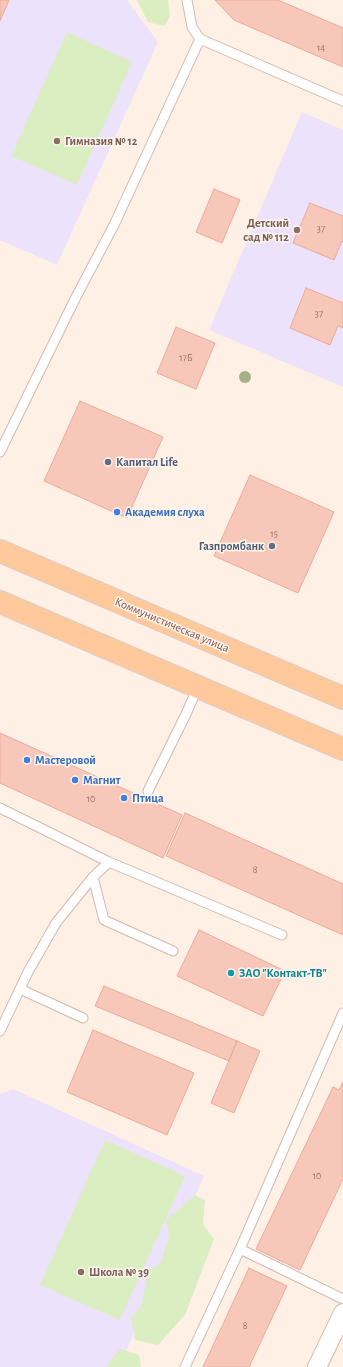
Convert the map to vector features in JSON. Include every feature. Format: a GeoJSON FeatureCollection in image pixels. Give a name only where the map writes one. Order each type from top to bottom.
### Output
{"type":"FeatureCollection","features":[{"type":"Feature","properties":{"kind":"main road","name":"Коммунистическая улица"},"geometry":{"type":"LineString","coordinates":[[0,551],[343,698]]}},
{"type":"Feature","properties":{"kind":"main road"},"geometry":{"type":"LineString","coordinates":[[0,602],[343,749]]}},
{"type":"Feature","properties":{"kind":"street"},"geometry":{"type":"LineString","coordinates":[[317,1367],[343,1313]]}},
{"type":"Feature","properties":{"kind":"lane"},"geometry":{"type":"LineString","coordinates":[[187,0],[192,27],[200,39],[343,101]]}},
{"type":"Feature","properties":{"kind":"lane"},"geometry":{"type":"LineString","coordinates":[[0,452],[76,297],[114,225],[200,39]]}},
{"type":"Feature","properties":{"kind":"lane"},"geometry":{"type":"LineString","coordinates":[[148,791],[186,714],[198,686]]}},
{"type":"Feature","properties":{"kind":"lane"},"geometry":{"type":"LineString","coordinates":[[0,808],[109,862],[282,935]]}},
{"type":"Feature","properties":{"kind":"lane"},"geometry":{"type":"LineString","coordinates":[[0,1031],[3,1017],[56,924],[93,877],[109,862]]}},
{"type":"Feature","properties":{"kind":"lane"},"geometry":{"type":"LineString","coordinates":[[93,877],[104,920],[173,951]]}},
{"type":"Feature","properties":{"kind":"lane"},"geometry":{"type":"LineString","coordinates":[[20,989],[83,1018]]}},
{"type":"Feature","properties":{"kind":"lane"},"geometry":{"type":"LineString","coordinates":[[185,1367],[240,1249],[343,1013]]}},
{"type":"Feature","properties":{"kind":"lane"},"geometry":{"type":"LineString","coordinates":[[240,1249],[343,1300]]}},
{"type":"Feature","properties":{"kind":"shaded area","name":"Гимназия № 12"},"geometry":{"type":"Polygon","coordinates":[[[0,0],[127,0],[158,42],[57,265],[0,240],[0,0]]]}},
{"type":"Feature","properties":{"kind":"shaded area","name":"Детский сад № 112"},"geometry":{"type":"Polygon","coordinates":[[[302,112],[343,130],[343,387],[209,330],[302,112]]]}},
{"type":"Feature","properties":{"kind":"shaded area","name":"Школа № 39"},"geometry":{"type":"Polygon","coordinates":[[[13,1089],[204,1176],[119,1367],[0,1367],[0,1094],[13,1089]]]}},
{"type":"Feature","properties":{"kind":"green space"},"geometry":{"type":"Polygon","coordinates":[[[137,0],[168,0],[170,17],[164,26],[148,22],[137,0]]]}},
{"type":"Feature","properties":{"kind":"green space"},"geometry":{"type":"Polygon","coordinates":[[[67,32],[132,62],[77,185],[11,156],[67,32]]]}},
{"type":"Feature","properties":{"kind":"green space"},"geometry":{"type":"Polygon","coordinates":[[[105,1140],[185,1176],[120,1320],[40,1285],[105,1140]]]}},
{"type":"Feature","properties":{"kind":"green space"},"geometry":{"type":"Polygon","coordinates":[[[195,1195],[205,1200],[203,1225],[214,1239],[185,1315],[158,1345],[135,1340],[131,1317],[141,1307],[149,1269],[160,1265],[169,1235],[166,1220],[195,1195]]]}},
{"type":"Feature","properties":{"kind":"green space"},"geometry":{"type":"Polygon","coordinates":[[[120,1349],[139,1355],[141,1367],[106,1367],[120,1349]]]}},
{"type":"Feature","properties":{"kind":"building"},"geometry":{"type":"Polygon","coordinates":[[[0,0],[9,0],[0,21],[0,0]]]}},
{"type":"Feature","properties":{"kind":"building"},"geometry":{"type":"Polygon","coordinates":[[[215,0],[278,0],[343,28],[343,67],[234,20],[215,0]]]}},
{"type":"Feature","properties":{"kind":"building"},"geometry":{"type":"Polygon","coordinates":[[[214,189],[240,200],[222,243],[196,232],[214,189]]]}},
{"type":"Feature","properties":{"kind":"building"},"geometry":{"type":"Polygon","coordinates":[[[310,203],[343,216],[343,242],[342,241],[334,260],[293,243],[310,203]]]}},
{"type":"Feature","properties":{"kind":"building"},"geometry":{"type":"Polygon","coordinates":[[[306,288],[343,303],[343,328],[338,326],[330,345],[290,328],[306,288]]]}},
{"type":"Feature","properties":{"kind":"building"},"geometry":{"type":"Polygon","coordinates":[[[176,327],[215,343],[196,389],[157,373],[176,327]]]}},
{"type":"Feature","properties":{"kind":"building"},"geometry":{"type":"Polygon","coordinates":[[[80,401],[163,437],[127,518],[44,481],[80,401]]]}},
{"type":"Feature","properties":{"kind":"building"},"geometry":{"type":"Polygon","coordinates":[[[250,475],[334,512],[298,593],[214,556],[250,475]]]}},
{"type":"Feature","properties":{"kind":"building"},"geometry":{"type":"Polygon","coordinates":[[[0,733],[182,815],[163,858],[0,783],[0,733]]]}},
{"type":"Feature","properties":{"kind":"building"},"geometry":{"type":"Polygon","coordinates":[[[185,813],[343,884],[343,935],[166,856],[185,813]]]}},
{"type":"Feature","properties":{"kind":"building","name":"ЗАО \"Контакт-ТВ\""},"geometry":{"type":"Polygon","coordinates":[[[199,930],[285,971],[263,1016],[177,976],[199,930]]]}},
{"type":"Feature","properties":{"kind":"building"},"geometry":{"type":"Polygon","coordinates":[[[104,986],[237,1041],[229,1061],[95,1006],[104,986]]]}},
{"type":"Feature","properties":{"kind":"building"},"geometry":{"type":"Polygon","coordinates":[[[93,1030],[194,1073],[167,1135],[67,1092],[93,1030]]]}},
{"type":"Feature","properties":{"kind":"building"},"geometry":{"type":"Polygon","coordinates":[[[237,1041],[260,1051],[234,1113],[211,1103],[237,1041]]]}},
{"type":"Feature","properties":{"kind":"building"},"geometry":{"type":"Polygon","coordinates":[[[343,1082],[343,1179],[300,1270],[256,1249],[333,1087],[339,1090],[343,1082]]]}},
{"type":"Feature","properties":{"kind":"building"},"geometry":{"type":"Polygon","coordinates":[[[249,1268],[287,1286],[249,1367],[203,1367],[249,1268]]]}},
{"type":"Feature","properties":{"kind":"place","name":"Гимназия № 12"},"geometry":{"type":"Point","coordinates":[57,141]}},
{"type":"Feature","properties":{"kind":"place","name":"Детский сад № 112"},"geometry":{"type":"Point","coordinates":[297,230]}},
{"type":"Feature","properties":{"kind":"place","name":"Капитал Life"},"geometry":{"type":"Point","coordinates":[108,462]}},
{"type":"Feature","properties":{"kind":"place","name":"Академия слуха"},"geometry":{"type":"Point","coordinates":[117,512]}},
{"type":"Feature","properties":{"kind":"place","name":"Газпромбанк"},"geometry":{"type":"Point","coordinates":[272,546]}},
{"type":"Feature","properties":{"kind":"place","name":"Мастеровой"},"geometry":{"type":"Point","coordinates":[27,760]}},
{"type":"Feature","properties":{"kind":"place","name":"Магнит"},"geometry":{"type":"Point","coordinates":[75,780]}},
{"type":"Feature","properties":{"kind":"place","name":"Птица"},"geometry":{"type":"Point","coordinates":[124,798]}},
{"type":"Feature","properties":{"kind":"place","name":"ЗАО \"Контакт-ТВ\""},"geometry":{"type":"Point","coordinates":[231,973]}},
{"type":"Feature","properties":{"kind":"place","name":"Школа № 39"},"geometry":{"type":"Point","coordinates":[81,1272]}}]}
